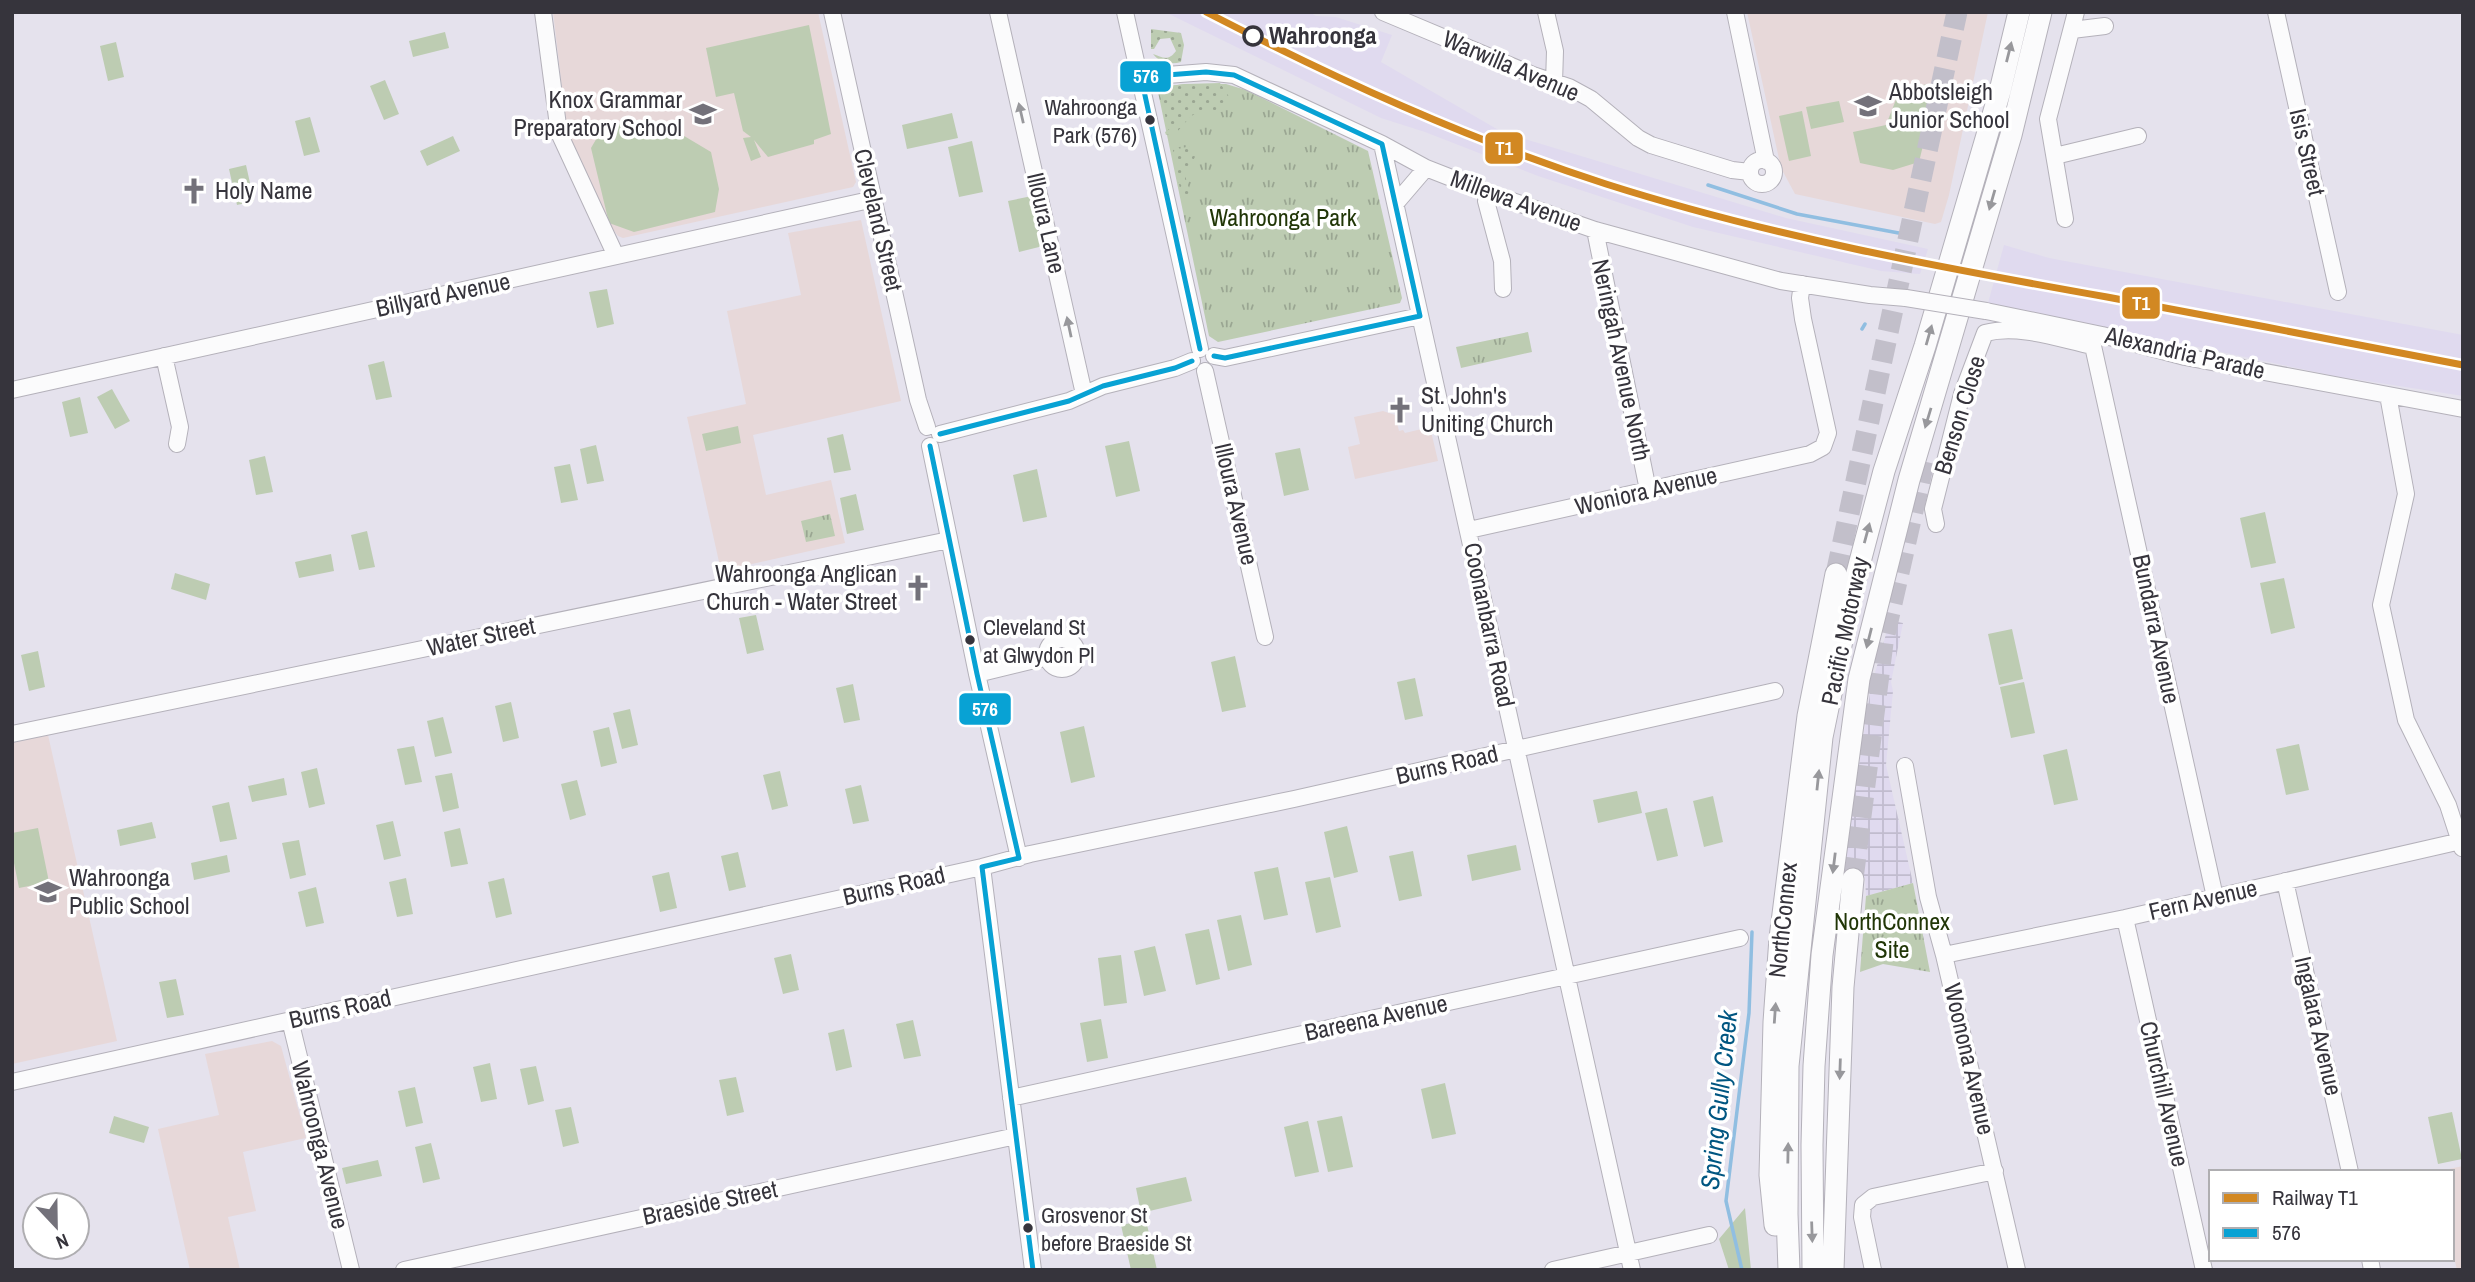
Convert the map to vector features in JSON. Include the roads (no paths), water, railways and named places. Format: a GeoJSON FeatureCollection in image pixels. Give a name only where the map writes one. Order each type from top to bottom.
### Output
{"type":"FeatureCollection","features":[{"type":"Feature","properties":{"kind":"highway","name":"Pacific Motorway"},"geometry":{"type":"LineString","coordinates":[[1790,1270],[1787,1214],[1788,1066],[1822,737],[1852,592],[1884,471],[1925,346],[2000,91],[2019,12]]}},
{"type":"Feature","properties":{"kind":"highway"},"geometry":{"type":"LineString","coordinates":[[2011,135],[2041,12]]}},
{"type":"Feature","properties":{"kind":"highway"},"geometry":{"type":"LineString","coordinates":[[2011,135],[2040,53],[2051,12]]}},
{"type":"Feature","properties":{"kind":"highway","name":"Pacific Motorway"},"geometry":{"type":"LineString","coordinates":[[1814,1270],[1814,1066],[1822,955],[1859,679],[1909,480],[2011,135]]}},
{"type":"Feature","properties":{"kind":"highway","name":"NorthConnex"},"geometry":{"type":"LineString","coordinates":[[1781,1270],[1770,1174],[1774,1023],[1780,938],[1808,716],[1836,574]]}},
{"type":"Feature","properties":{"kind":"highway"},"geometry":{"type":"LineString","coordinates":[[1833,1262],[1843,987],[1853,879]]}},
{"type":"Feature","properties":{"kind":"street"},"geometry":{"type":"LineString","coordinates":[[543,12],[559,134],[616,256]]}},
{"type":"Feature","properties":{"kind":"street","name":"Cleveland Street"},"geometry":{"type":"LineString","coordinates":[[832,12],[918,400],[932,436],[949,540],[1019,858]]}},
{"type":"Feature","properties":{"kind":"street","name":"Illoura Lane"},"geometry":{"type":"LineString","coordinates":[[998,12],[1084,394]]}},
{"type":"Feature","properties":{"kind":"street","name":"Illoura Avenue"},"geometry":{"type":"LineString","coordinates":[[1125,12],[1265,637]]}},
{"type":"Feature","properties":{"kind":"street","name":"Warwilla Avenue"},"geometry":{"type":"LineString","coordinates":[[1383,12],[1591,99],[1637,138],[1651,145],[1706,163],[1750,172],[1752,179],[1765,184],[1771,180],[1774,169],[1766,161],[1735,12]]}},
{"type":"Feature","properties":{"kind":"street"},"geometry":{"type":"LineString","coordinates":[[1546,12],[1555,51],[1554,83]]}},
{"type":"Feature","properties":{"kind":"street"},"geometry":{"type":"LineString","coordinates":[[2065,219],[2048,119],[2076,12]]}},
{"type":"Feature","properties":{"kind":"street","name":"Isis Street"},"geometry":{"type":"LineString","coordinates":[[2276,12],[2338,292]]}},
{"type":"Feature","properties":{"kind":"street"},"geometry":{"type":"LineString","coordinates":[[2072,30],[2105,26]]}},
{"type":"Feature","properties":{"kind":"street","name":"Millewa Avenue"},"geometry":{"type":"LineString","coordinates":[[1140,77],[1196,72],[1234,75],[1381,144],[1426,169],[1595,230],[1781,281],[1906,298]]}},
{"type":"Feature","properties":{"kind":"street"},"geometry":{"type":"LineString","coordinates":[[2055,156],[2138,135]]}},
{"type":"Feature","properties":{"kind":"street","name":"Coonanbarra Road"},"geometry":{"type":"LineString","coordinates":[[1381,144],[1632,1270]]}},
{"type":"Feature","properties":{"kind":"street"},"geometry":{"type":"LineString","coordinates":[[1396,202],[1426,169]]}},
{"type":"Feature","properties":{"kind":"street"},"geometry":{"type":"LineString","coordinates":[[1491,194],[1486,201],[1502,261],[1503,289]]}},
{"type":"Feature","properties":{"kind":"street","name":"Billyard Avenue"},"geometry":{"type":"LineString","coordinates":[[12,390],[874,199]]}},
{"type":"Feature","properties":{"kind":"street","name":"Neringah Avenue North"},"geometry":{"type":"LineString","coordinates":[[1595,230],[1648,490]]}},
{"type":"Feature","properties":{"kind":"street","name":"Woniora Avenue"},"geometry":{"type":"LineString","coordinates":[[1469,530],[1810,454],[1823,447],[1828,433],[1803,319],[1800,298],[1802,284]]}},
{"type":"Feature","properties":{"kind":"street","name":"Alexandria Parade"},"geometry":{"type":"LineString","coordinates":[[1906,298],[2102,334],[2185,356],[2463,409]]}},
{"type":"Feature","properties":{"kind":"street"},"geometry":{"type":"LineString","coordinates":[[932,436],[1069,401],[1103,386],[1203,359],[1225,358],[1420,316]]}},
{"type":"Feature","properties":{"kind":"street","name":"Benson Close"},"geometry":{"type":"LineString","coordinates":[[1936,524],[1933,509],[1962,394],[1985,333],[1996,330],[2017,331],[2095,353]]}},
{"type":"Feature","properties":{"kind":"street"},"geometry":{"type":"LineString","coordinates":[[2095,353],[2146,347]]}},
{"type":"Feature","properties":{"kind":"street","name":"Bundarra Avenue"},"geometry":{"type":"LineString","coordinates":[[2095,353],[2215,897]]}},
{"type":"Feature","properties":{"kind":"street"},"geometry":{"type":"LineString","coordinates":[[164,356],[180,426],[177,443]]}},
{"type":"Feature","properties":{"kind":"street"},"geometry":{"type":"LineString","coordinates":[[2388,396],[2406,494],[2381,605],[2406,720],[2448,805],[2462,846]]}},
{"type":"Feature","properties":{"kind":"street","name":"Water Street"},"geometry":{"type":"LineString","coordinates":[[12,734],[949,540]]}},
{"type":"Feature","properties":{"kind":"street"},"geometry":{"type":"LineString","coordinates":[[977,674],[1047,657]]}},
{"type":"Feature","properties":{"kind":"street","name":"Burns Road"},"geometry":{"type":"LineString","coordinates":[[12,1082],[1775,691]]}},
{"type":"Feature","properties":{"kind":"street","name":"Woonona Avenue"},"geometry":{"type":"LineString","coordinates":[[1905,766],[1928,897],[2017,1270]]}},
{"type":"Feature","properties":{"kind":"street","name":"Fern Avenue"},"geometry":{"type":"LineString","coordinates":[[1944,956],[2285,881],[2462,846]]}},
{"type":"Feature","properties":{"kind":"street"},"geometry":{"type":"LineString","coordinates":[[982,867],[1033,1270]]}},
{"type":"Feature","properties":{"kind":"street","name":"Ingalara Avenue"},"geometry":{"type":"LineString","coordinates":[[2285,881],[2350,1170]]}},
{"type":"Feature","properties":{"kind":"street","name":"Churchill Avenue"},"geometry":{"type":"LineString","coordinates":[[2125,918],[2204,1270]]}},
{"type":"Feature","properties":{"kind":"street","name":"Bareena Avenue"},"geometry":{"type":"LineString","coordinates":[[1011,1098],[1740,938]]}},
{"type":"Feature","properties":{"kind":"street","name":"Wahroonga Avenue"},"geometry":{"type":"LineString","coordinates":[[289,1020],[351,1270]]}},
{"type":"Feature","properties":{"kind":"street","name":"Braeside Street"},"geometry":{"type":"LineString","coordinates":[[404,1270],[1016,1136]]}},
{"type":"Feature","properties":{"kind":"street"},"geometry":{"type":"LineString","coordinates":[[1873,1270],[1862,1217],[1863,1205],[1873,1197],[1995,1171]]}},
{"type":"Feature","properties":{"kind":"street"},"geometry":{"type":"LineString","coordinates":[[1553,1270],[1709,1235]]}},
{"type":"Feature","properties":{"kind":"waterway"},"geometry":{"type":"LineString","coordinates":[[1708,185],[1797,214],[1904,234]]}},
{"type":"Feature","properties":{"kind":"waterway"},"geometry":{"type":"LineString","coordinates":[[1862,329],[1865,324]]}},
{"type":"Feature","properties":{"kind":"waterway","name":"Spring Gully Creek"},"geometry":{"type":"LineString","coordinates":[[1742,1270],[1726,1201],[1749,1013],[1752,932]]}},
{"type":"Feature","properties":{"kind":"tunnel"},"geometry":{"type":"LineString","coordinates":[[1836,574],[1957,12]]}},
{"type":"Feature","properties":{"kind":"tunnel"},"geometry":{"type":"LineString","coordinates":[[1981,205],[1999,124]]}},
{"type":"Feature","properties":{"kind":"tunnel"},"geometry":{"type":"LineString","coordinates":[[1853,879],[1883,643],[1925,458]]}},
{"type":"Feature","properties":{"kind":"rail line","name":"T1"},"geometry":{"type":"LineString","coordinates":[[1206,12],[1353,84],[1503,148],[1667,203],[1792,235],[1917,262],[2463,365]]}},
{"type":"Feature","properties":{"kind":"place","name":"Wahroonga"},"geometry":{"type":"Point","coordinates":[1253,36]}},
{"type":"Feature","properties":{"kind":"place","name":"Abbotsleigh Junior School"},"geometry":{"type":"Point","coordinates":[1868,106]}},
{"type":"Feature","properties":{"kind":"place","name":"Knox Grammar Preparatory School"},"geometry":{"type":"Point","coordinates":[703,114]}},
{"type":"Feature","properties":{"kind":"place","name":"Wahroonga Park (576)"},"geometry":{"type":"Point","coordinates":[1150,120]}},
{"type":"Feature","properties":{"kind":"place","name":"Holy Name"},"geometry":{"type":"Point","coordinates":[194,191]}},
{"type":"Feature","properties":{"kind":"place","name":"St. John's Uniting Church"},"geometry":{"type":"Point","coordinates":[1400,410]}},
{"type":"Feature","properties":{"kind":"place","name":"Wahroonga Anglican Church - Water Street"},"geometry":{"type":"Point","coordinates":[918,588]}},
{"type":"Feature","properties":{"kind":"place","name":"Cleveland St at Glwydon Pl"},"geometry":{"type":"Point","coordinates":[970,640]}},
{"type":"Feature","properties":{"kind":"place","name":"Wahroonga Public School"},"geometry":{"type":"Point","coordinates":[48,892]}},
{"type":"Feature","properties":{"kind":"place","name":"Grosvenor St before Braeside St"},"geometry":{"type":"Point","coordinates":[1028,1228]}},
{"type":"Feature","properties":{"kind":"park label","name":"Wahroonga Park"},"geometry":{"type":"Point","coordinates":[1283,218]}},
{"type":"Feature","properties":{"kind":"park label","name":"NorthConnex Site"},"geometry":{"type":"Point","coordinates":[1892,936]}}]}
